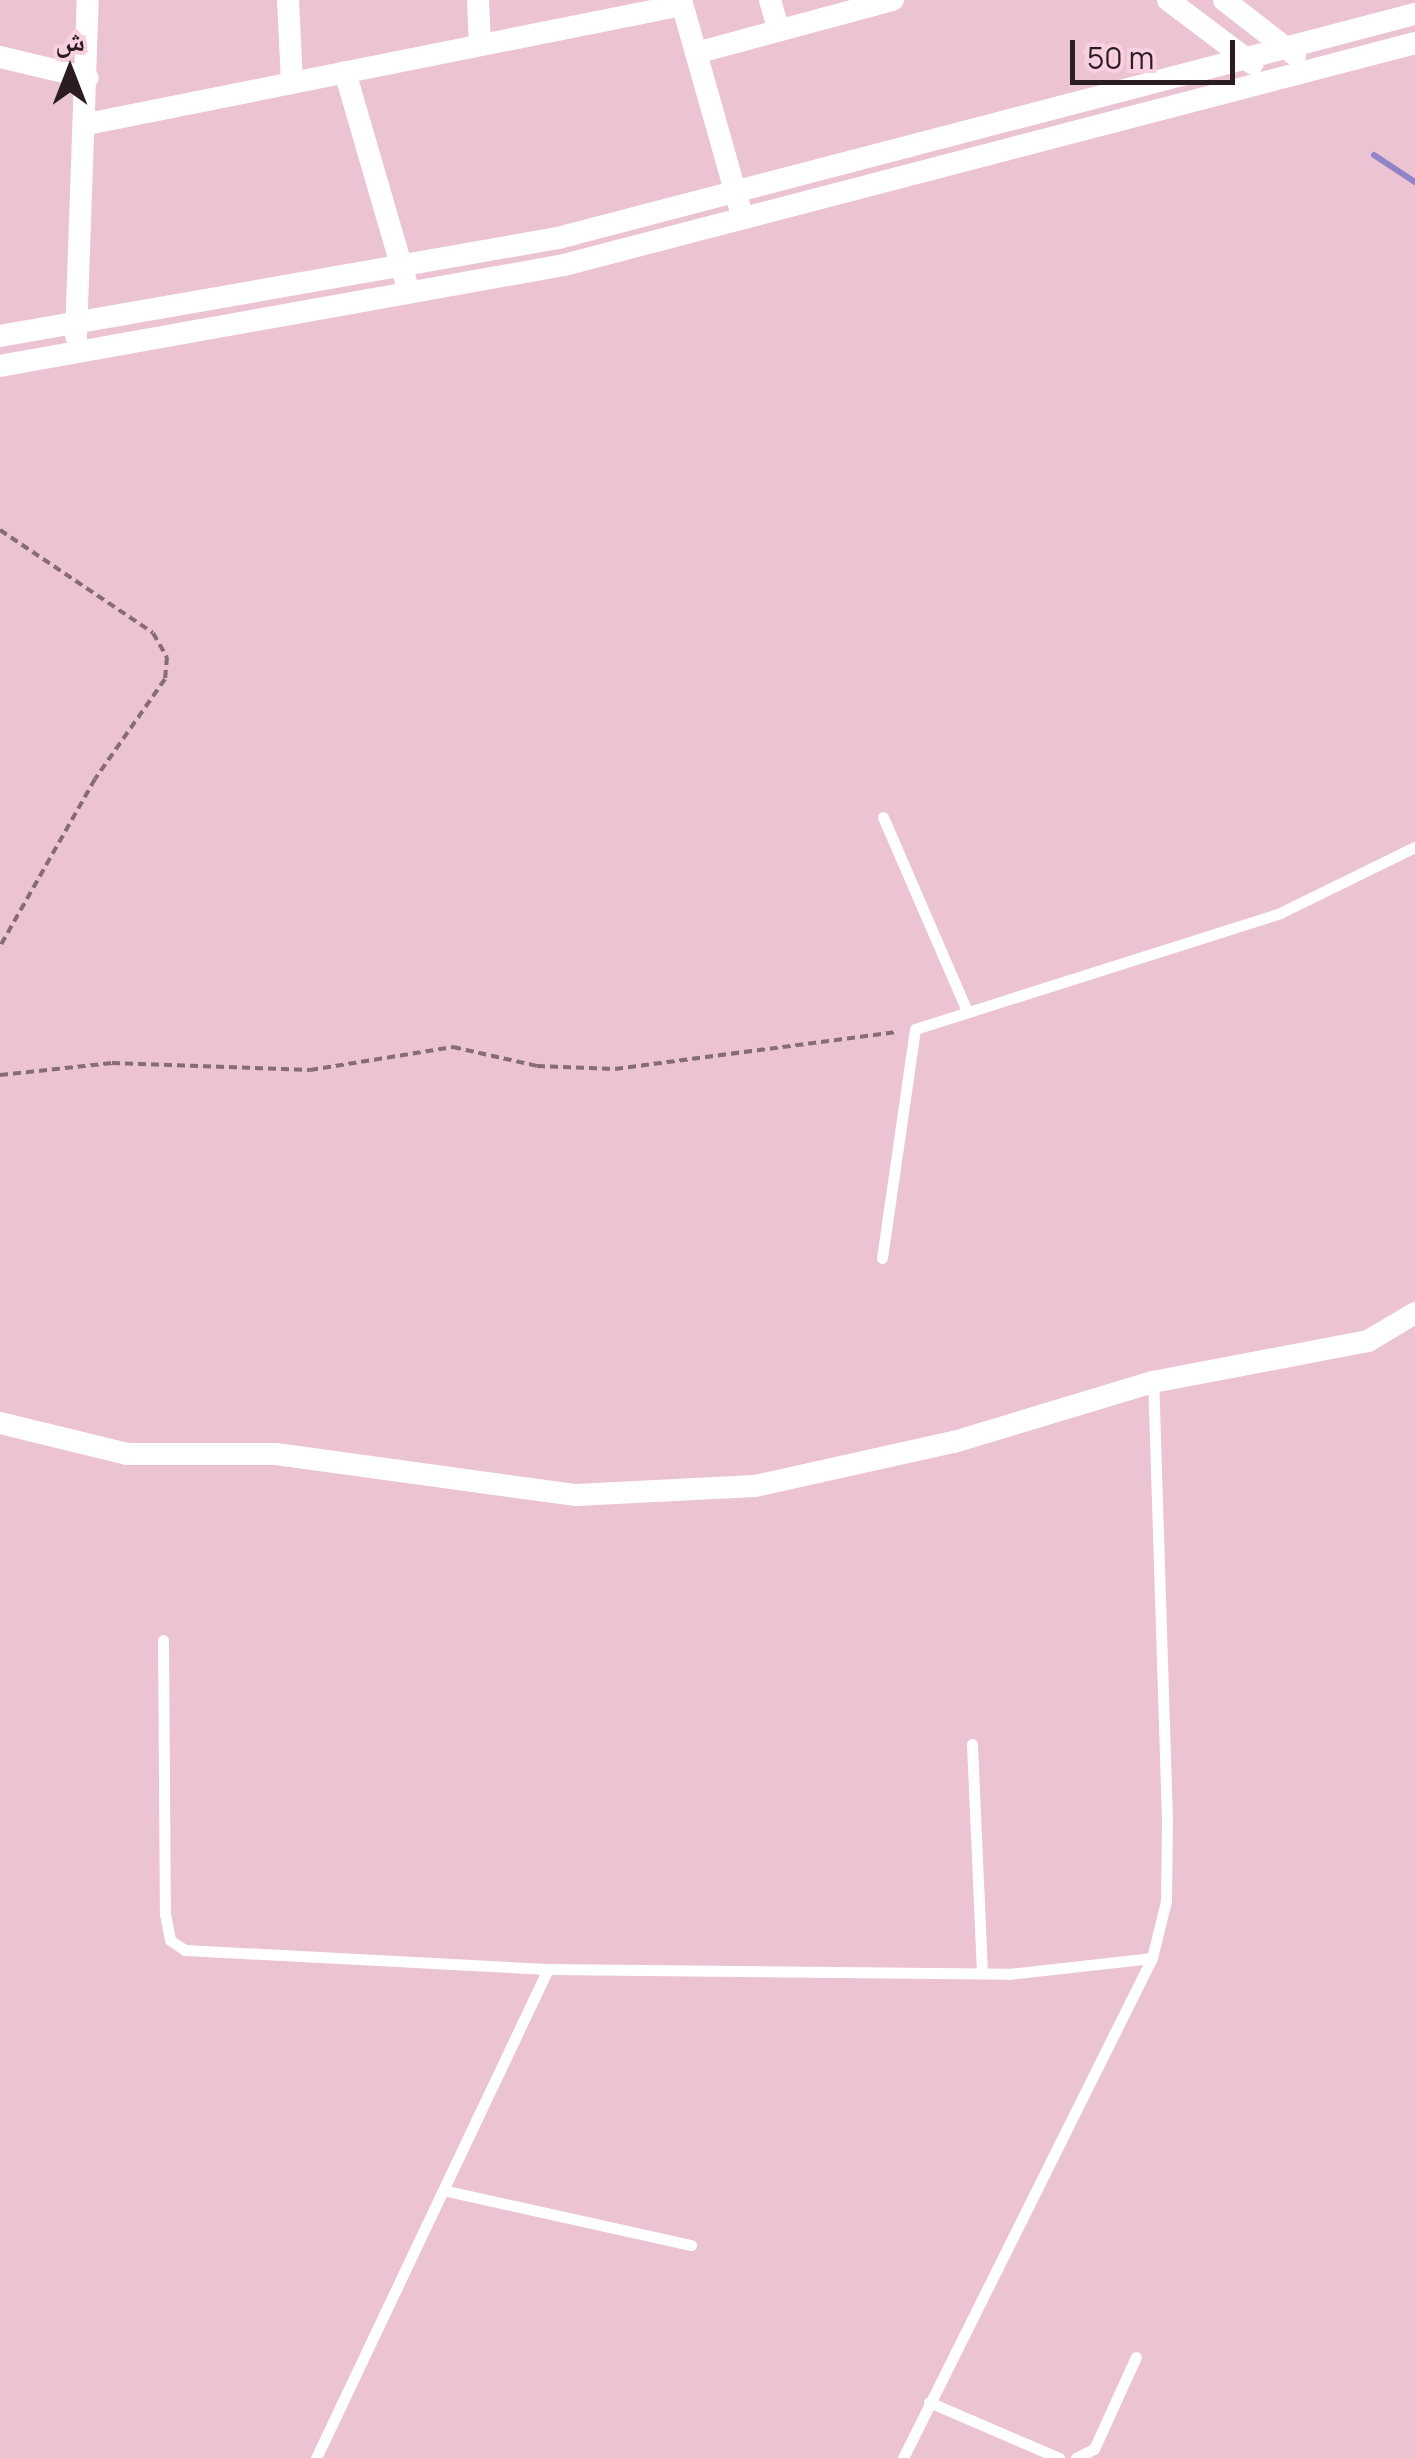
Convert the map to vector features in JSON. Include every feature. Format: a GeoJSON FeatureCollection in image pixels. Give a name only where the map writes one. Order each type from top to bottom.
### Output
{"type":"FeatureCollection","features":[{"type":"Feature","properties":{"kind":"street"},"geometry":{"type":"LineString","coordinates":[[76,355],[87,124],[88,0]]}},
{"type":"Feature","properties":{"kind":"street"},"geometry":{"type":"LineString","coordinates":[[288,0],[292,83]]}},
{"type":"Feature","properties":{"kind":"street"},"geometry":{"type":"LineString","coordinates":[[478,0],[480,45]]}},
{"type":"Feature","properties":{"kind":"street"},"geometry":{"type":"LineString","coordinates":[[770,0],[779,31]]}},
{"type":"Feature","properties":{"kind":"street"},"geometry":{"type":"LineString","coordinates":[[696,53],[894,0]]}},
{"type":"Feature","properties":{"kind":"street"},"geometry":{"type":"LineString","coordinates":[[1168,0],[1274,80]]}},
{"type":"Feature","properties":{"kind":"street"},"geometry":{"type":"LineString","coordinates":[[1224,0],[1314,70]]}},
{"type":"Feature","properties":{"kind":"street"},"geometry":{"type":"LineString","coordinates":[[87,124],[681,2],[743,222]]}},
{"type":"Feature","properties":{"kind":"street"},"geometry":{"type":"LineString","coordinates":[[0,336],[401,270],[736,196],[1415,14]]}},
{"type":"Feature","properties":{"kind":"street"},"geometry":{"type":"LineString","coordinates":[[0,366],[411,295],[743,222],[1415,42]]}},
{"type":"Feature","properties":{"kind":"street"},"geometry":{"type":"LineString","coordinates":[[0,57],[88,78]]}},
{"type":"Feature","properties":{"kind":"street"},"geometry":{"type":"LineString","coordinates":[[345,72],[411,295]]}},
{"type":"Feature","properties":{"kind":"street"},"geometry":{"type":"LineString","coordinates":[[0,1424],[127,1454],[276,1454],[557,1494],[637,1496],[824,1472],[1154,1382],[1311,1356],[1387,1333],[1415,1313]]}},
{"type":"Feature","properties":{"kind":"lane"},"geometry":{"type":"LineString","coordinates":[[883,818],[968,1011]]}},
{"type":"Feature","properties":{"kind":"lane"},"geometry":{"type":"LineString","coordinates":[[882,1258],[915,1029],[1280,914],[1415,846]]}},
{"type":"Feature","properties":{"kind":"lane"},"geometry":{"type":"LineString","coordinates":[[903,2458],[1152,1958],[1166,1901],[1154,1382]]}},
{"type":"Feature","properties":{"kind":"lane"},"geometry":{"type":"LineString","coordinates":[[162,1640],[170,1940],[185,1950],[326,1961],[548,1969],[982,1973],[1152,1958]]}},
{"type":"Feature","properties":{"kind":"lane"},"geometry":{"type":"LineString","coordinates":[[972,1744],[982,1973]]}},
{"type":"Feature","properties":{"kind":"lane"},"geometry":{"type":"LineString","coordinates":[[316,2458],[447,2190],[548,1969]]}},
{"type":"Feature","properties":{"kind":"lane"},"geometry":{"type":"LineString","coordinates":[[447,2190],[691,2245]]}},
{"type":"Feature","properties":{"kind":"lane"},"geometry":{"type":"LineString","coordinates":[[1076,2458],[1094,2450],[1136,2357]]}},
{"type":"Feature","properties":{"kind":"lane"},"geometry":{"type":"LineString","coordinates":[[929,2402],[1058,2458]]}},
{"type":"Feature","properties":{"kind":"path"},"geometry":{"type":"LineString","coordinates":[[0,530],[153,633],[167,669],[0,946]]}},
{"type":"Feature","properties":{"kind":"path"},"geometry":{"type":"LineString","coordinates":[[0,1075],[112,1063],[310,1070],[453,1047],[538,1066],[615,1069],[915,1029]]}},
{"type":"Feature","properties":{"kind":"waterway"},"geometry":{"type":"LineString","coordinates":[[1374,155],[1415,182]]}}]}
